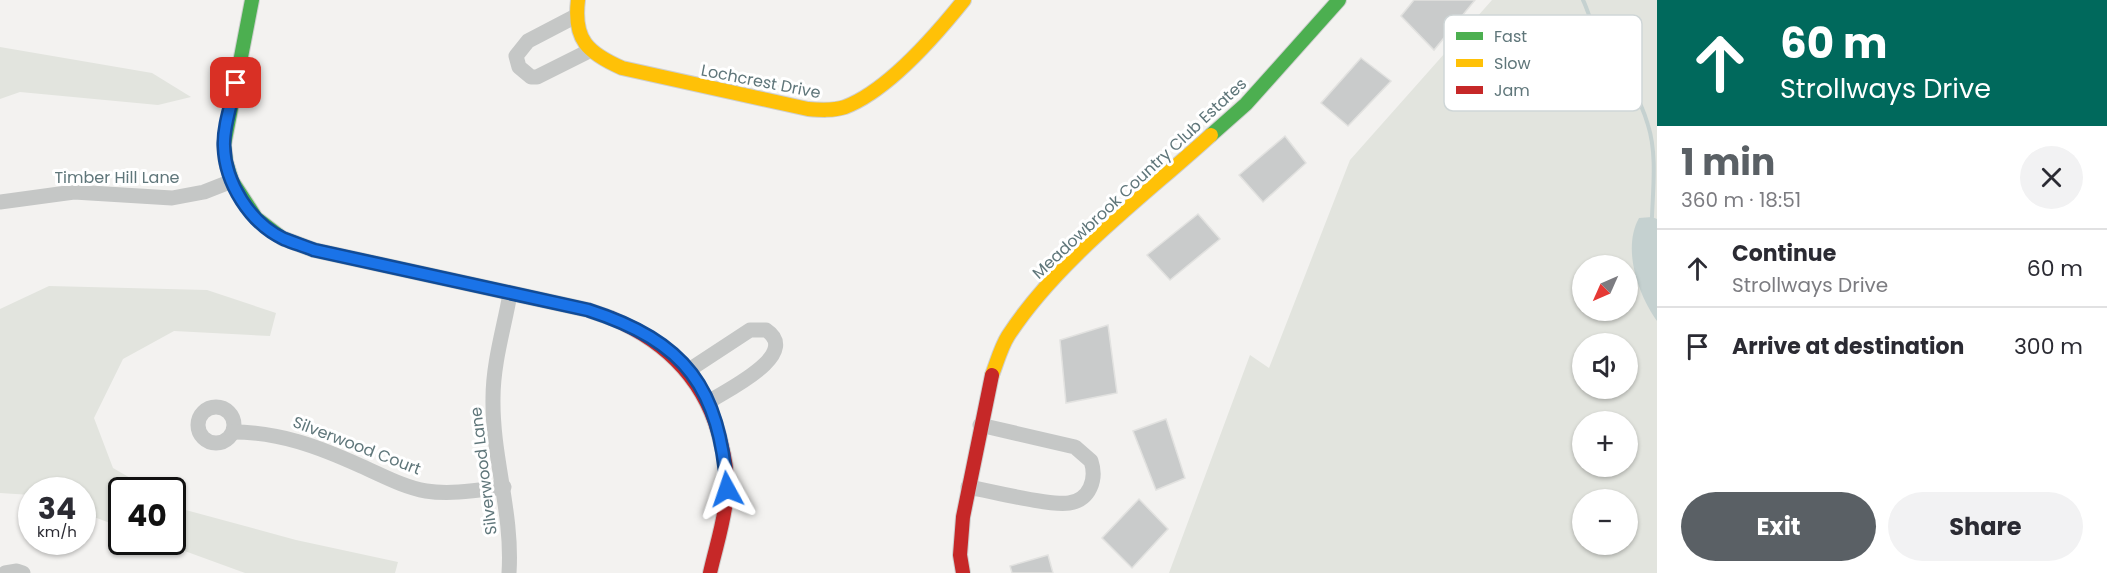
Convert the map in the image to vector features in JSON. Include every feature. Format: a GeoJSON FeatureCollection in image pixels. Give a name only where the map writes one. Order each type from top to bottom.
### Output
{"type":"FeatureCollection","features":[{"type":"Feature","properties":{"kind":"street"},"geometry":{"type":"LineString","coordinates":[[252,0],[224,144],[231,181],[256,218],[282,238],[314,250],[588,310],[621,320],[645,334],[689,370],[710,401],[721,438],[727,489],[710,573]]}},
{"type":"Feature","properties":{"kind":"street"},"geometry":{"type":"LineString","coordinates":[[574,17],[528,41],[516,57],[519,67],[527,74],[537,76],[589,51],[577,31],[574,17],[578,0]]}},
{"type":"Feature","properties":{"kind":"street","name":"Lochcrest Drive"},"geometry":{"type":"LineString","coordinates":[[589,51],[622,68],[808,109],[826,110],[844,107],[878,87],[964,0]]}},
{"type":"Feature","properties":{"kind":"street","name":"Meadowbrook Country Club Estates"},"geometry":{"type":"LineString","coordinates":[[963,573],[960,555],[968,487],[991,378],[1008,338],[1041,292],[1089,244],[1246,104],[1339,0]]}},
{"type":"Feature","properties":{"kind":"street","name":"Timber Hill Lane"},"geometry":{"type":"LineString","coordinates":[[0,202],[74,192],[172,198],[204,192],[231,181]]}},
{"type":"Feature","properties":{"kind":"street","name":"Silverwood Lane"},"geometry":{"type":"LineString","coordinates":[[508,573],[510,525],[492,399],[494,373],[510,294]]}},
{"type":"Feature","properties":{"kind":"street"},"geometry":{"type":"LineString","coordinates":[[689,370],[750,330],[766,330],[773,337],[775,350],[769,362],[710,401]]}},
{"type":"Feature","properties":{"kind":"street"},"geometry":{"type":"LineString","coordinates":[[968,487],[1068,503],[1086,495],[1093,481],[1091,461],[1075,447],[980,425]]}},
{"type":"Feature","properties":{"kind":"street","name":"Silverwood Court"},"geometry":{"type":"LineString","coordinates":[[233,432],[288,437],[334,454],[392,481],[426,491],[459,492],[504,487]]}},
{"type":"Feature","properties":{"kind":"street"},"geometry":{"type":"LineString","coordinates":[[5,573],[17,571],[23,573]]}},
{"type":"Feature","properties":{"kind":"shaded area"},"geometry":{"type":"Polygon","coordinates":[[[1492,0],[1657,0],[1657,573],[1169,573],[1250,355],[1269,368],[1350,160],[1444,54],[1444,111],[1642,111],[1642,15],[1479,15],[1492,0]]]}},
{"type":"Feature","properties":{"kind":"shaded area"},"geometry":{"type":"Polygon","coordinates":[[[0,47],[152,73],[191,97],[158,105],[20,92],[0,99],[0,47]]]}},
{"type":"Feature","properties":{"kind":"shaded area"},"geometry":{"type":"Polygon","coordinates":[[[1639,218],[1657,219],[1657,321],[1638,285],[1638,255],[1632,255],[1634,230],[1639,218]]]}},
{"type":"Feature","properties":{"kind":"shaded area"},"geometry":{"type":"Polygon","coordinates":[[[49,286],[207,290],[276,313],[270,336],[174,331],[123,359],[94,418],[113,468],[129,477],[108,477],[108,522],[96,518],[96,477],[18,477],[18,494],[0,493],[0,309],[49,286]]]}},
{"type":"Feature","properties":{"kind":"shaded area"},"geometry":{"type":"Polygon","coordinates":[[[186,510],[296,540],[398,562],[395,573],[245,573],[186,551],[186,510]]]}},
{"type":"Feature","properties":{"kind":"building"},"geometry":{"type":"Polygon","coordinates":[[[1414,0],[1475,0],[1463,15],[1444,15],[1444,38],[1434,50],[1401,16],[1414,0]]]}},
{"type":"Feature","properties":{"kind":"building"},"geometry":{"type":"Polygon","coordinates":[[[1361,58],[1391,81],[1348,126],[1321,103],[1361,58]]]}},
{"type":"Feature","properties":{"kind":"building"},"geometry":{"type":"Polygon","coordinates":[[[1285,136],[1306,163],[1263,202],[1239,175],[1285,136]]]}},
{"type":"Feature","properties":{"kind":"building"},"geometry":{"type":"Polygon","coordinates":[[[1198,214],[1220,239],[1170,280],[1147,255],[1198,214]]]}},
{"type":"Feature","properties":{"kind":"building"},"geometry":{"type":"Polygon","coordinates":[[[1108,325],[1117,393],[1066,403],[1060,340],[1108,325]]]}},
{"type":"Feature","properties":{"kind":"building"},"geometry":{"type":"Polygon","coordinates":[[[1166,419],[1185,478],[1156,490],[1133,431],[1166,419]]]}},
{"type":"Feature","properties":{"kind":"building"},"geometry":{"type":"Polygon","coordinates":[[[1139,499],[1168,529],[1132,568],[1102,538],[1139,499]]]}},
{"type":"Feature","properties":{"kind":"building"},"geometry":{"type":"Polygon","coordinates":[[[1048,555],[1053,573],[1012,573],[1010,566],[1048,555]]]}},
{"type":"Feature","properties":{"kind":"waterway"},"geometry":{"type":"LineString","coordinates":[[1583,0],[1589,15]]}},
{"type":"Feature","properties":{"kind":"waterway"},"geometry":{"type":"LineString","coordinates":[[1642,108],[1651,136],[1654,183],[1652,217]]}},
{"type":"Feature","properties":{"kind":"traffic: fast"},"geometry":{"type":"LineString","coordinates":[[252,0],[224,145],[232,181],[256,218],[282,238],[314,250],[588,310],[611,318]]}},
{"type":"Feature","properties":{"kind":"traffic: fast"},"geometry":{"type":"LineString","coordinates":[[1211,135],[1246,104],[1339,0]]}},
{"type":"Feature","properties":{"kind":"traffic: slow"},"geometry":{"type":"LineString","coordinates":[[578,0],[578,25],[585,43],[600,57],[622,68],[808,109],[826,110],[845,107],[861,99],[894,75],[925,45],[964,0]]}},
{"type":"Feature","properties":{"kind":"traffic: slow"},"geometry":{"type":"LineString","coordinates":[[992,375],[1008,336],[1051,281],[1103,230],[1211,135]]}},
{"type":"Feature","properties":{"kind":"traffic: jam"},"geometry":{"type":"LineString","coordinates":[[611,318],[632,328],[667,352],[695,383],[715,421],[724,455],[727,486],[724,513],[710,573]]}},
{"type":"Feature","properties":{"kind":"traffic: jam"},"geometry":{"type":"LineString","coordinates":[[963,573],[960,555],[963,517],[992,375]]}},
{"type":"Feature","properties":{"kind":"route"},"geometry":{"type":"LineString","coordinates":[[236,83],[224,144],[226,162],[231,181],[243,202],[256,218],[282,238],[314,250],[588,310],[621,320],[670,353],[689,370],[701,385],[710,401],[721,438],[727,489]]}}]}
